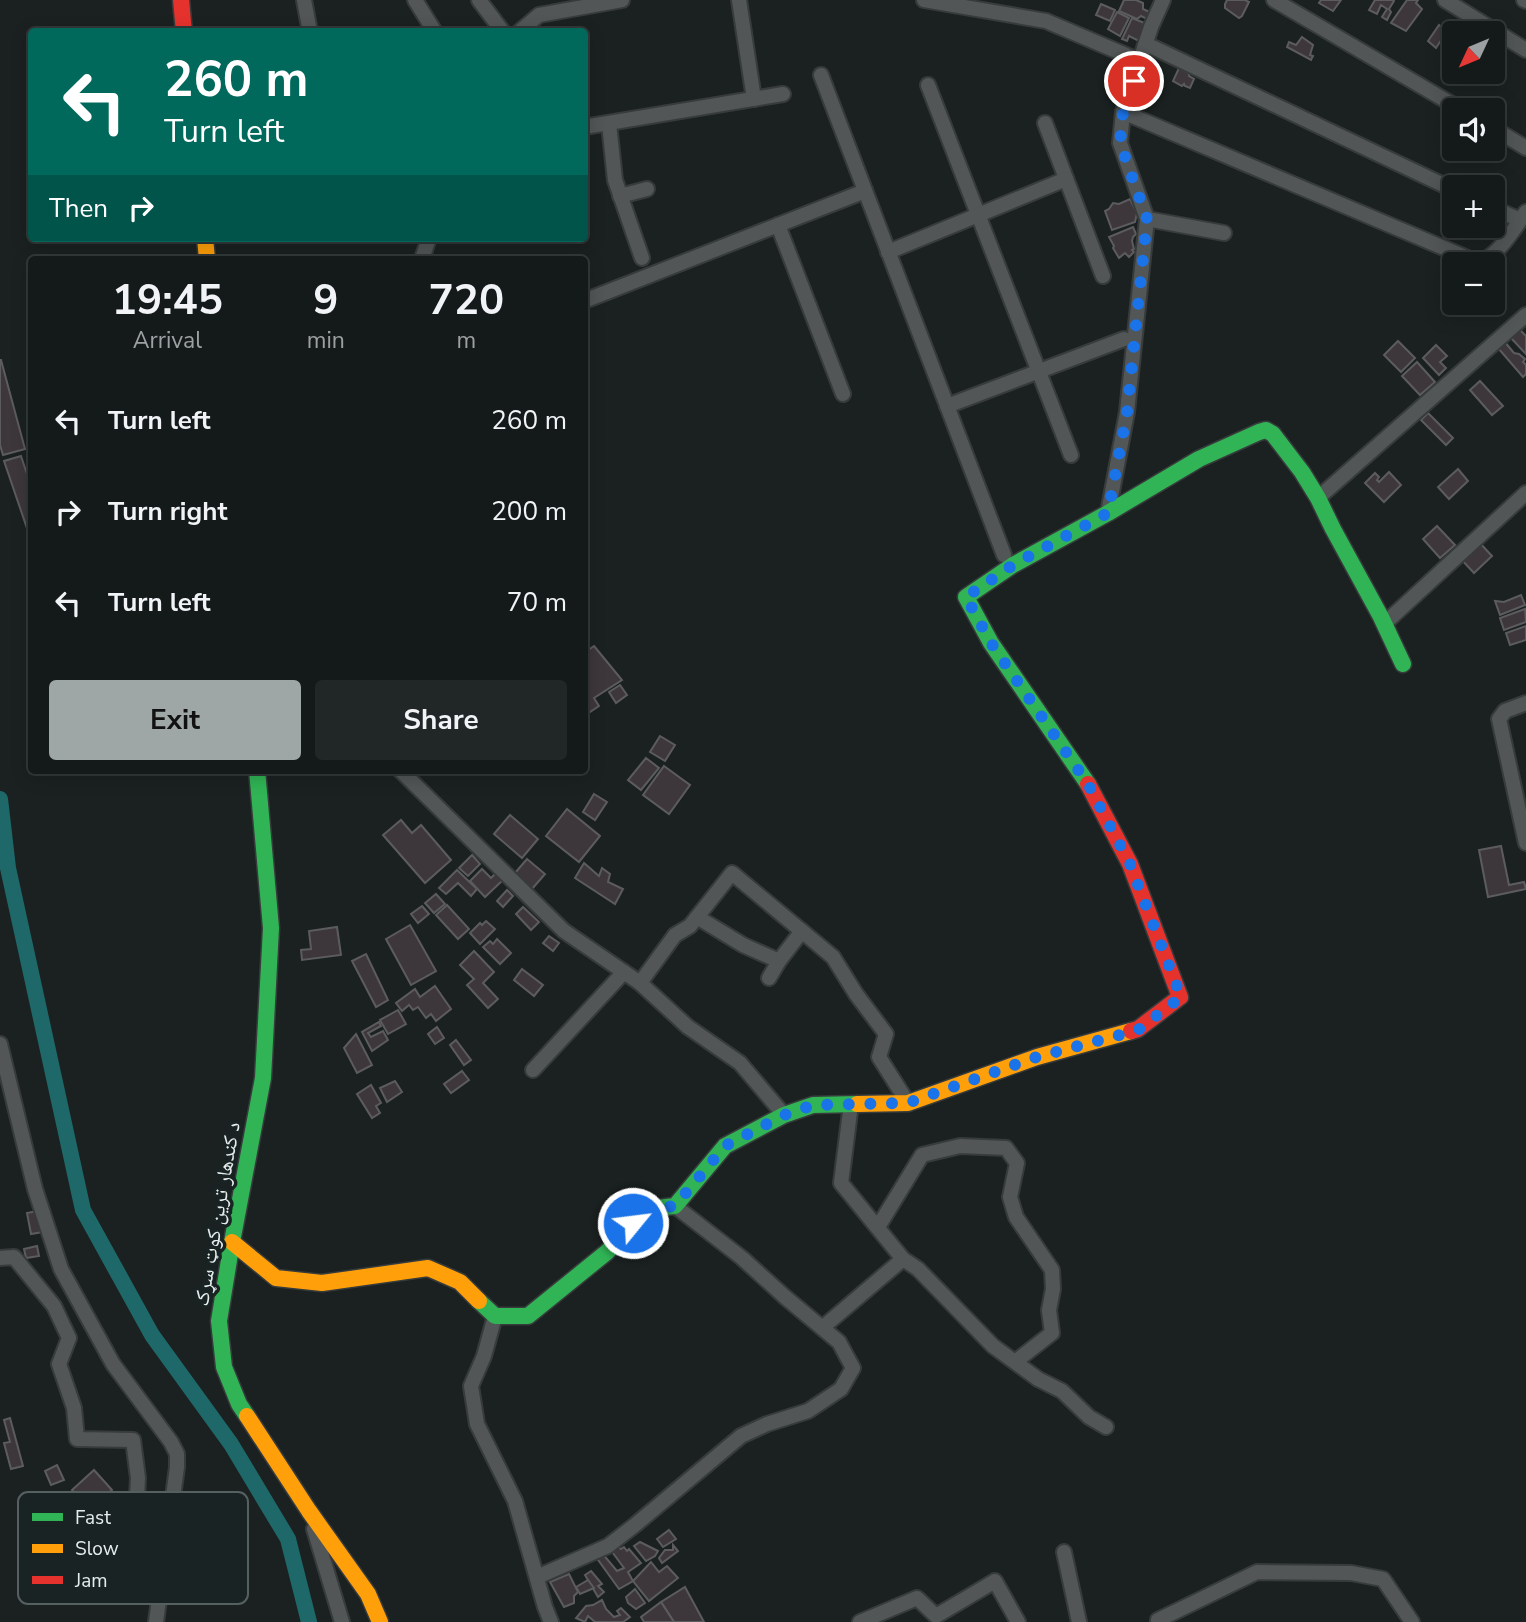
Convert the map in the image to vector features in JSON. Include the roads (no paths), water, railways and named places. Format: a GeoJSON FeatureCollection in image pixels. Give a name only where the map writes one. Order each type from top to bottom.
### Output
{"type":"FeatureCollection","features":[{"type":"Feature","properties":{"kind":"street"},"geometry":{"type":"LineString","coordinates":[[181,0],[184,28]]}},
{"type":"Feature","properties":{"kind":"street"},"geometry":{"type":"LineString","coordinates":[[304,0],[309,28]]}},
{"type":"Feature","properties":{"kind":"street"},"geometry":{"type":"LineString","coordinates":[[415,0],[432,28]]}},
{"type":"Feature","properties":{"kind":"street"},"geometry":{"type":"LineString","coordinates":[[480,0],[500,28]]}},
{"type":"Feature","properties":{"kind":"street"},"geometry":{"type":"LineString","coordinates":[[524,28],[540,15],[622,0]]}},
{"type":"Feature","properties":{"kind":"street"},"geometry":{"type":"LineString","coordinates":[[739,0],[754,99]]}},
{"type":"Feature","properties":{"kind":"street"},"geometry":{"type":"LineString","coordinates":[[924,0],[1046,21],[1140,61]]}},
{"type":"Feature","properties":{"kind":"street"},"geometry":{"type":"LineString","coordinates":[[1108,513],[1127,412],[1147,219],[1120,143],[1123,112],[1150,27],[1163,0]]}},
{"type":"Feature","properties":{"kind":"street"},"geometry":{"type":"LineString","coordinates":[[1274,0],[1442,98]]}},
{"type":"Feature","properties":{"kind":"street"},"geometry":{"type":"LineString","coordinates":[[1445,0],[1526,50]]}},
{"type":"Feature","properties":{"kind":"street"},"geometry":{"type":"LineString","coordinates":[[1146,44],[1442,184]]}},
{"type":"Feature","properties":{"kind":"street"},"geometry":{"type":"LineString","coordinates":[[821,75],[1004,555]]}},
{"type":"Feature","properties":{"kind":"street"},"geometry":{"type":"LineString","coordinates":[[929,85],[1071,455]]}},
{"type":"Feature","properties":{"kind":"street"},"geometry":{"type":"LineString","coordinates":[[588,127],[783,94]]}},
{"type":"Feature","properties":{"kind":"street"},"geometry":{"type":"LineString","coordinates":[[1123,112],[1477,262],[1483,261],[1496,251],[1523,216],[1505,211]]}},
{"type":"Feature","properties":{"kind":"street"},"geometry":{"type":"LineString","coordinates":[[1045,123],[1102,276]]}},
{"type":"Feature","properties":{"kind":"street"},"geometry":{"type":"LineString","coordinates":[[609,124],[615,180],[642,258]]}},
{"type":"Feature","properties":{"kind":"street"},"geometry":{"type":"LineString","coordinates":[[1505,135],[1526,148]]}},
{"type":"Feature","properties":{"kind":"street"},"geometry":{"type":"LineString","coordinates":[[888,252],[1066,179]]}},
{"type":"Feature","properties":{"kind":"street"},"geometry":{"type":"LineString","coordinates":[[620,196],[647,190]]}},
{"type":"Feature","properties":{"kind":"street"},"geometry":{"type":"LineString","coordinates":[[588,299],[864,191]]}},
{"type":"Feature","properties":{"kind":"street"},"geometry":{"type":"LineString","coordinates":[[1147,219],[1224,233]]}},
{"type":"Feature","properties":{"kind":"street"},"geometry":{"type":"LineString","coordinates":[[778,225],[843,394]]}},
{"type":"Feature","properties":{"kind":"street"},"geometry":{"type":"LineString","coordinates":[[1318,498],[1526,315]]}},
{"type":"Feature","properties":{"kind":"street"},"geometry":{"type":"LineString","coordinates":[[947,406],[1124,339]]}},
{"type":"Feature","properties":{"kind":"street"},"geometry":{"type":"LineString","coordinates":[[675,1206],[725,1146],[784,1115],[813,1105],[908,1103],[1037,1057],[1138,1030],[1181,997],[1130,864],[1088,784],[991,643],[966,597],[1013,565],[1199,459],[1266,430],[1273,434],[1318,498],[1403,664]]}},
{"type":"Feature","properties":{"kind":"street"},"geometry":{"type":"LineString","coordinates":[[1384,624],[1526,493]]}},
{"type":"Feature","properties":{"kind":"street"},"geometry":{"type":"LineString","coordinates":[[1526,702],[1505,710],[1499,719],[1526,843]]}},
{"type":"Feature","properties":{"kind":"street","name":"د کندهار ترين کوټ سړک"},"geometry":{"type":"LineString","coordinates":[[257,774],[271,928],[263,1078],[219,1321],[224,1367],[239,1404],[309,1511],[368,1594],[380,1622]]}},
{"type":"Feature","properties":{"kind":"street"},"geometry":{"type":"LineString","coordinates":[[404,774],[564,931],[640,983],[688,1027],[740,1063],[784,1115]]}},
{"type":"Feature","properties":{"kind":"street"},"geometry":{"type":"LineString","coordinates":[[640,983],[675,935],[690,926],[732,873],[833,957],[886,1034],[880,1057],[908,1103]]}},
{"type":"Feature","properties":{"kind":"street"},"geometry":{"type":"LineString","coordinates":[[697,917],[743,945],[779,961]]}},
{"type":"Feature","properties":{"kind":"street"},"geometry":{"type":"LineString","coordinates":[[769,978],[802,931]]}},
{"type":"Feature","properties":{"kind":"street"},"geometry":{"type":"LineString","coordinates":[[533,1070],[624,972]]}},
{"type":"Feature","properties":{"kind":"street"},"geometry":{"type":"LineString","coordinates":[[0,1044],[35,1189],[61,1269],[113,1364],[171,1442],[177,1454],[174,1492]]}},
{"type":"Feature","properties":{"kind":"street"},"geometry":{"type":"LineString","coordinates":[[851,1104],[841,1183],[904,1259],[918,1269],[993,1346],[1038,1379],[1062,1391],[1088,1417],[1107,1427]]}},
{"type":"Feature","properties":{"kind":"street"},"geometry":{"type":"LineString","coordinates":[[878,1227],[922,1155],[960,1146],[1006,1148],[1017,1163],[1010,1197],[1016,1217],[1052,1270],[1054,1289],[1049,1310],[1052,1333],[1015,1362]]}},
{"type":"Feature","properties":{"kind":"street"},"geometry":{"type":"LineString","coordinates":[[232,1242],[276,1278],[322,1283],[428,1268],[460,1282],[495,1316],[528,1316],[607,1252],[647,1209],[675,1206],[742,1258],[839,1342],[853,1368],[841,1390],[808,1411],[767,1424],[741,1436],[608,1546],[537,1577]]}},
{"type":"Feature","properties":{"kind":"street"},"geometry":{"type":"LineString","coordinates":[[0,1258],[14,1257],[54,1306],[69,1338],[60,1364],[74,1408],[77,1439],[133,1440],[137,1492]]}},
{"type":"Feature","properties":{"kind":"street"},"geometry":{"type":"LineString","coordinates":[[822,1328],[904,1259]]}},
{"type":"Feature","properties":{"kind":"street"},"geometry":{"type":"LineString","coordinates":[[495,1316],[484,1356],[471,1386],[477,1424],[515,1501],[551,1622]]}},
{"type":"Feature","properties":{"kind":"street"},"geometry":{"type":"LineString","coordinates":[[309,1511],[342,1622]]}},
{"type":"Feature","properties":{"kind":"street"},"geometry":{"type":"LineString","coordinates":[[1064,1552],[1075,1621]]}},
{"type":"Feature","properties":{"kind":"street"},"geometry":{"type":"LineString","coordinates":[[1158,1622],[1257,1572],[1352,1573],[1383,1578],[1412,1622]]}},
{"type":"Feature","properties":{"kind":"street"},"geometry":{"type":"LineString","coordinates":[[860,1622],[917,1598],[936,1616],[995,1581],[1018,1622]]}},
{"type":"Feature","properties":{"kind":"street"},"geometry":{"type":"LineString","coordinates":[[156,1622],[158,1604]]}},
{"type":"Feature","properties":{"kind":"waterway"},"geometry":{"type":"LineString","coordinates":[[0,799],[8,868],[83,1210],[152,1335],[231,1444],[288,1539],[309,1622]]}}]}
